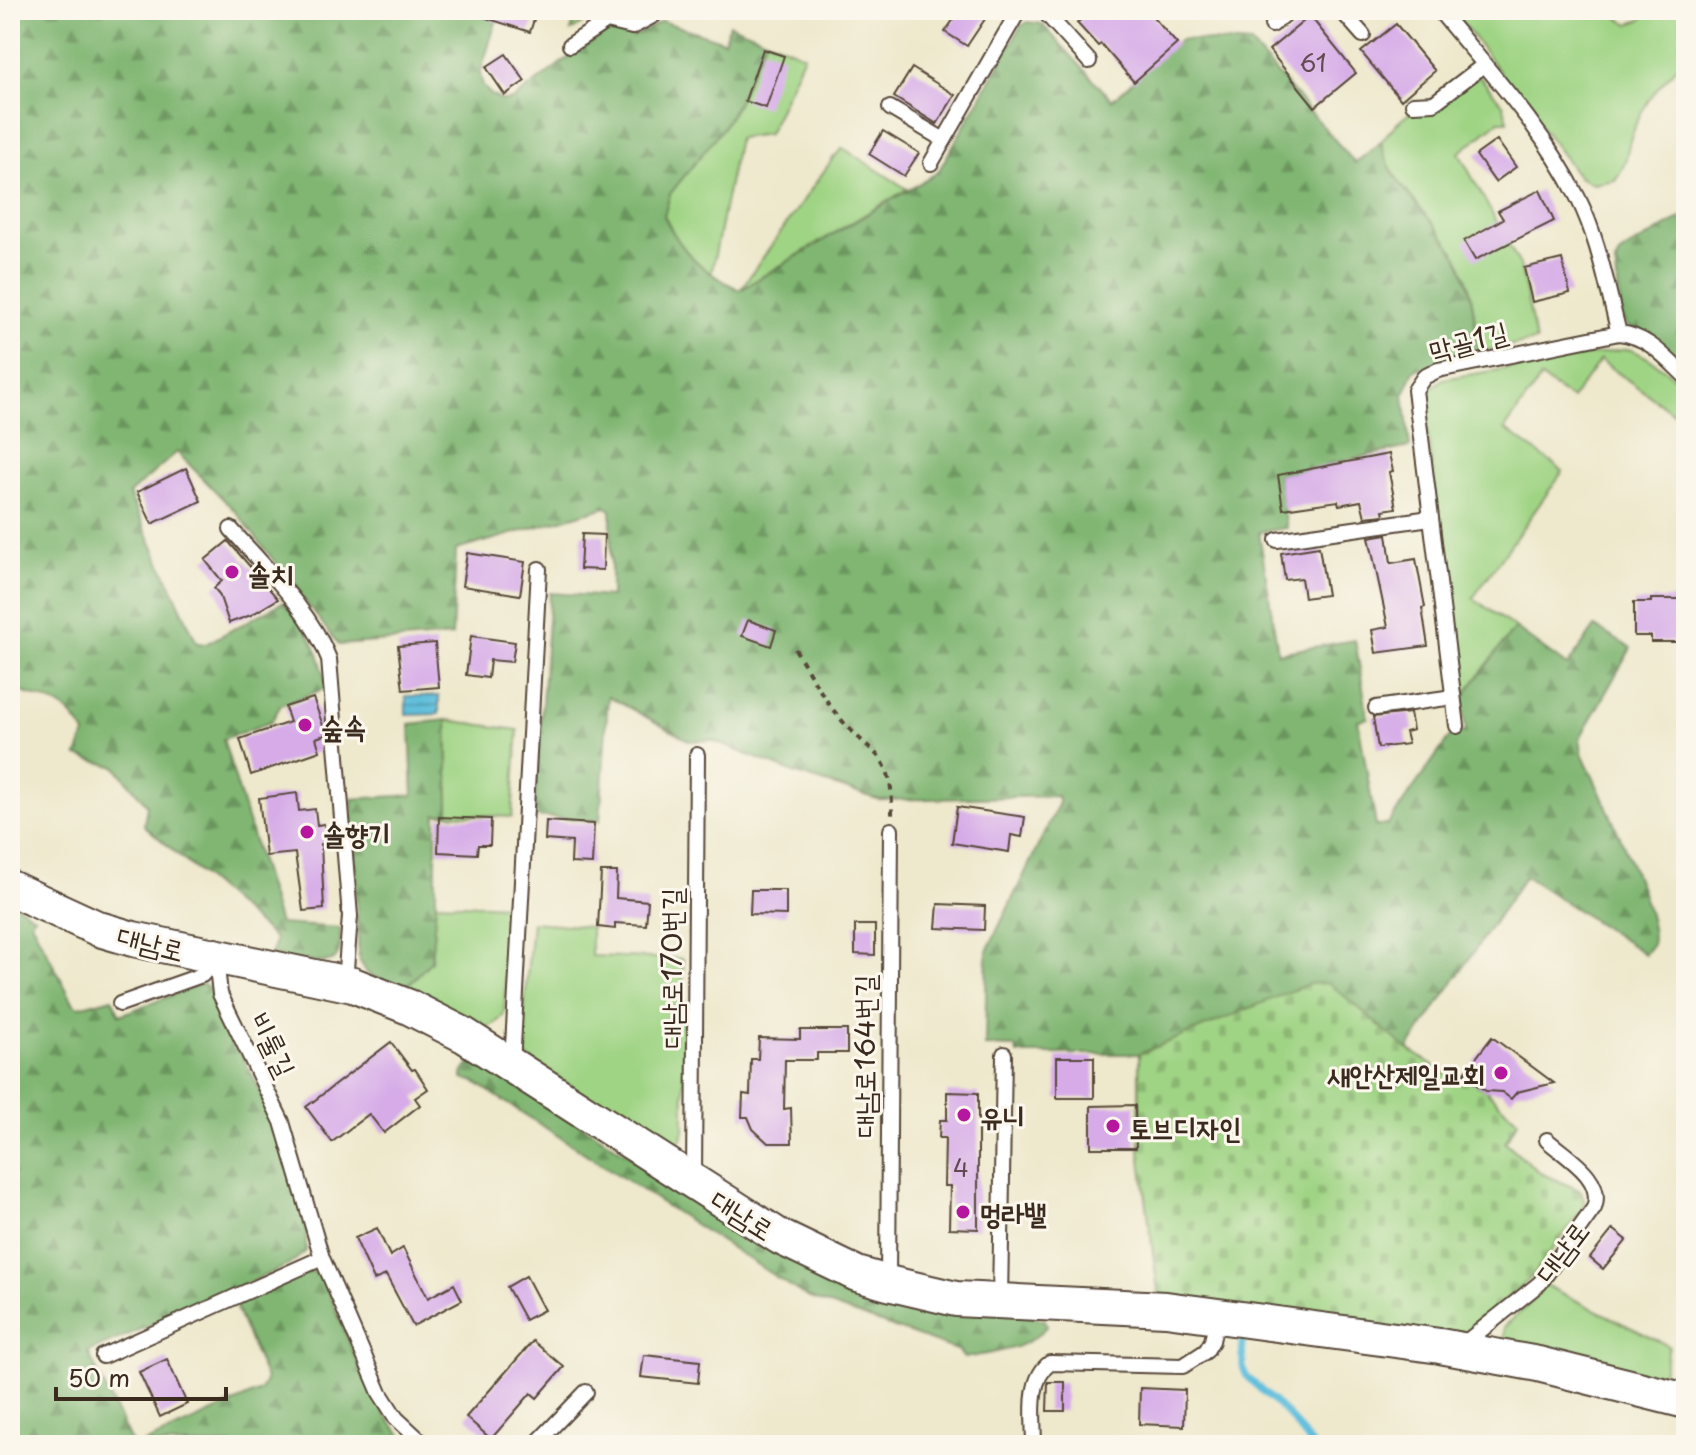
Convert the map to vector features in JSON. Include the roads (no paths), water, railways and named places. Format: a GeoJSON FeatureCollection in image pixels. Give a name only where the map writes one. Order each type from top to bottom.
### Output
{"type":"FeatureCollection","features":[{"type":"Feature","properties":{"kind":"street","name":"대남로"},"geometry":{"type":"LineString","coordinates":[[10,888],[99,929],[165,948],[345,984],[437,1020],[780,1237],[857,1274],[956,1299],[1166,1309],[1457,1348],[1538,1364],[1686,1401]]}},
{"type":"Feature","properties":{"kind":"lane"},"geometry":{"type":"LineString","coordinates":[[570,45],[607,21],[632,27],[654,15],[655,10]]}},
{"type":"Feature","properties":{"kind":"lane"},"geometry":{"type":"LineString","coordinates":[[931,163],[1019,10]]}},
{"type":"Feature","properties":{"kind":"lane"},"geometry":{"type":"LineString","coordinates":[[1043,10],[1089,61]]}},
{"type":"Feature","properties":{"kind":"lane"},"geometry":{"type":"LineString","coordinates":[[1272,25],[1290,10]]}},
{"type":"Feature","properties":{"kind":"lane"},"geometry":{"type":"LineString","coordinates":[[1341,10],[1363,35]]}},
{"type":"Feature","properties":{"kind":"lane"},"geometry":{"type":"LineString","coordinates":[[1439,10],[1554,155],[1579,200],[1598,251],[1619,333],[1636,335],[1653,346],[1686,377]]}},
{"type":"Feature","properties":{"kind":"lane"},"geometry":{"type":"LineString","coordinates":[[1413,104],[1434,103],[1484,65]]}},
{"type":"Feature","properties":{"kind":"lane"},"geometry":{"type":"LineString","coordinates":[[890,108],[944,140]]}},
{"type":"Feature","properties":{"kind":"lane","name":"막골1길"},"geometry":{"type":"LineString","coordinates":[[1457,726],[1415,390],[1424,377],[1438,370],[1619,333]]}},
{"type":"Feature","properties":{"kind":"lane"},"geometry":{"type":"LineString","coordinates":[[1277,540],[1430,518]]}},
{"type":"Feature","properties":{"kind":"lane"},"geometry":{"type":"LineString","coordinates":[[231,529],[310,623],[329,659],[350,916],[345,984]]}},
{"type":"Feature","properties":{"kind":"lane"},"geometry":{"type":"LineString","coordinates":[[512,1066],[539,569]]}},
{"type":"Feature","properties":{"kind":"lane"},"geometry":{"type":"LineString","coordinates":[[1376,708],[1453,697]]}},
{"type":"Feature","properties":{"kind":"lane","name":"대남로170번길"},"geometry":{"type":"LineString","coordinates":[[694,1183],[697,755]]}},
{"type":"Feature","properties":{"kind":"lane","name":"대남로164번길"},"geometry":{"type":"LineString","coordinates":[[888,1283],[891,830]]}},
{"type":"Feature","properties":{"kind":"lane"},"geometry":{"type":"LineString","coordinates":[[120,1004],[202,975],[216,958]]}},
{"type":"Feature","properties":{"kind":"lane","name":"비룰길"},"geometry":{"type":"LineString","coordinates":[[216,958],[220,994],[282,1122],[322,1258],[380,1393],[396,1418],[425,1445]]}},
{"type":"Feature","properties":{"kind":"lane"},"geometry":{"type":"LineString","coordinates":[[1000,1302],[1004,1054]]}},
{"type":"Feature","properties":{"kind":"lane","name":"대남로"},"geometry":{"type":"LineString","coordinates":[[1457,1348],[1540,1283],[1594,1208],[1598,1197],[1590,1178],[1547,1140]]}},
{"type":"Feature","properties":{"kind":"lane"},"geometry":{"type":"LineString","coordinates":[[103,1356],[322,1258]]}},
{"type":"Feature","properties":{"kind":"lane"},"geometry":{"type":"LineString","coordinates":[[1034,1445],[1035,1382],[1040,1370],[1050,1363],[1183,1366],[1206,1351],[1212,1341],[1217,1317]]}},
{"type":"Feature","properties":{"kind":"lane"},"geometry":{"type":"LineString","coordinates":[[535,1445],[586,1392]]}},
{"type":"Feature","properties":{"kind":"water"},"geometry":{"type":"Polygon","coordinates":[[[406,696],[439,696],[439,714],[406,715],[406,696]]]}},
{"type":"Feature","properties":{"kind":"waterway"},"geometry":{"type":"LineString","coordinates":[[1242,1340],[1246,1376],[1288,1415],[1312,1445]]}},
{"type":"Feature","properties":{"kind":"place","name":"솔치"},"geometry":{"type":"Point","coordinates":[232,572]}},
{"type":"Feature","properties":{"kind":"place","name":"숲속"},"geometry":{"type":"Point","coordinates":[305,725]}},
{"type":"Feature","properties":{"kind":"place","name":"솔향기"},"geometry":{"type":"Point","coordinates":[307,832]}},
{"type":"Feature","properties":{"kind":"place","name":"새안산제일교회"},"geometry":{"type":"Point","coordinates":[1501,1073]}},
{"type":"Feature","properties":{"kind":"place","name":"유니"},"geometry":{"type":"Point","coordinates":[964,1115]}},
{"type":"Feature","properties":{"kind":"place","name":"토브디자인"},"geometry":{"type":"Point","coordinates":[1113,1126]}},
{"type":"Feature","properties":{"kind":"place","name":"멍라밸"},"geometry":{"type":"Point","coordinates":[963,1212]}}]}
